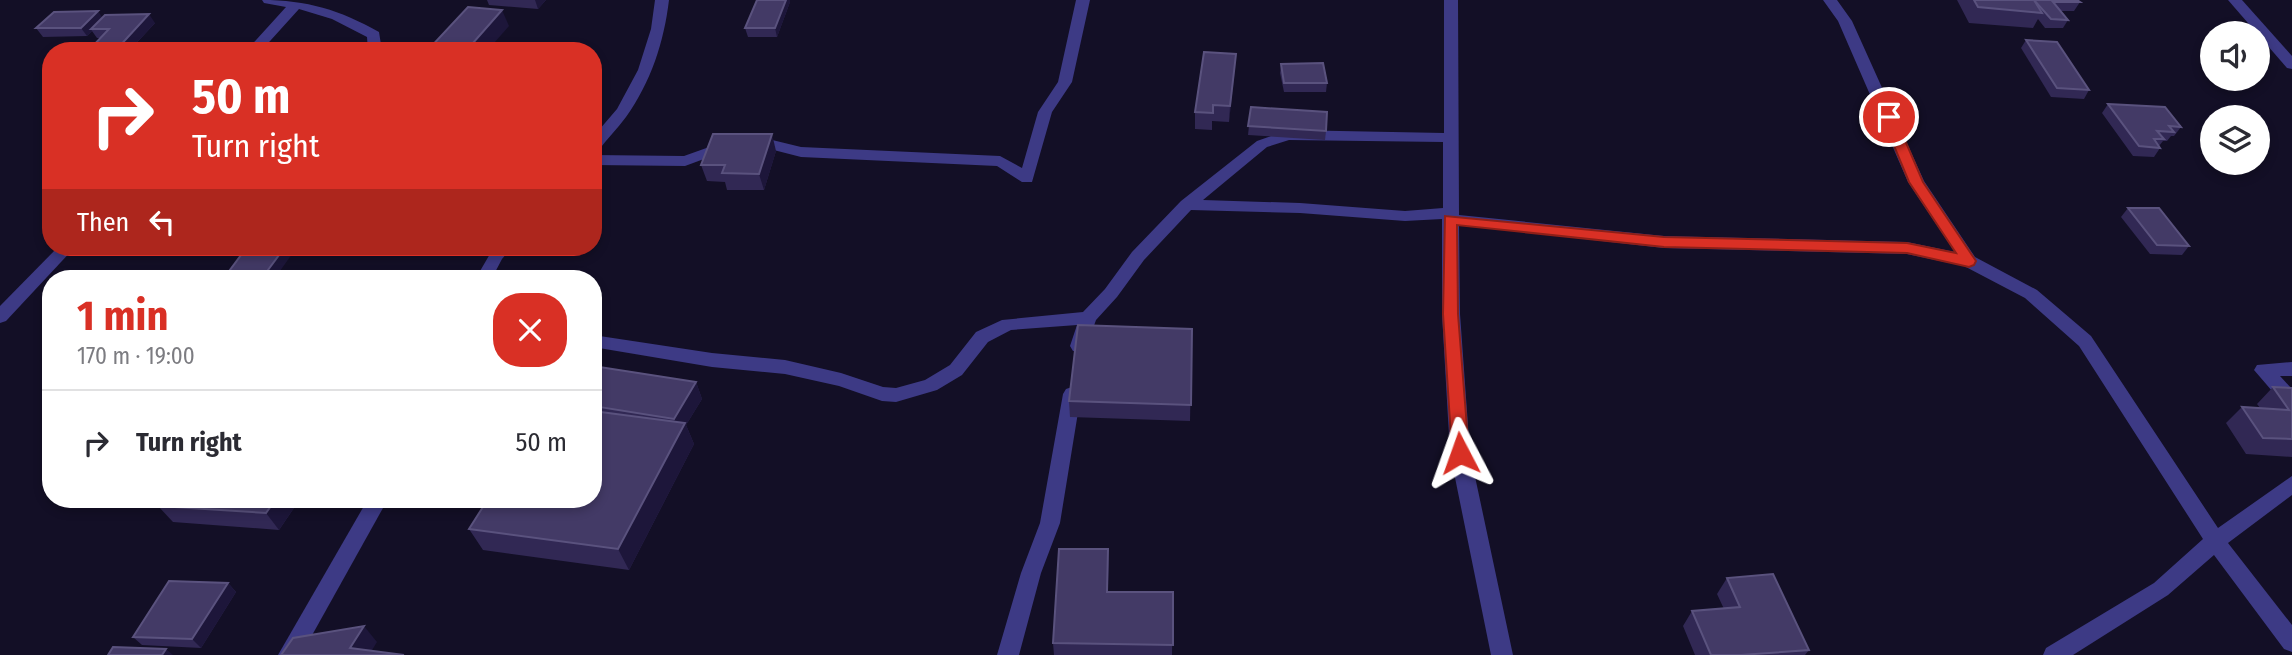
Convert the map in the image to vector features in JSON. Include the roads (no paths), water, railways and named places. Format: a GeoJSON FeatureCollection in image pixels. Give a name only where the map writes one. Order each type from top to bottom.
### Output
{"type":"FeatureCollection","features":[{"type":"Feature","properties":{"kind":"street"},"geometry":{"type":"LineString","coordinates":[[269,0],[295,2],[359,26],[373,35],[374,42]]}},
{"type":"Feature","properties":{"kind":"street"},"geometry":{"type":"LineString","coordinates":[[602,137],[623,110],[653,54],[660,25],[662,0]]}},
{"type":"Feature","properties":{"kind":"street"},"geometry":{"type":"LineString","coordinates":[[602,160],[685,161],[748,138],[801,152],[1000,161],[1027,178],[1045,112],[1065,82],[1083,0]]}},
{"type":"Feature","properties":{"kind":"street"},"geometry":{"type":"LineString","coordinates":[[1451,0],[1451,314],[1460,453],[1502,655]]}},
{"type":"Feature","properties":{"kind":"street"},"geometry":{"type":"LineString","coordinates":[[1830,0],[1845,21],[1916,182],[1969,261]]}},
{"type":"Feature","properties":{"kind":"street"},"geometry":{"type":"LineString","coordinates":[[2235,0],[2292,65]]}},
{"type":"Feature","properties":{"kind":"street"},"geometry":{"type":"LineString","coordinates":[[261,42],[295,2]]}},
{"type":"Feature","properties":{"kind":"street"},"geometry":{"type":"LineString","coordinates":[[1007,655],[1031,573],[1050,523],[1079,342],[1088,318],[1111,293],[1138,256],[1187,205],[1233,166],[1272,139],[1288,135],[1452,138]]}},
{"type":"Feature","properties":{"kind":"street"},"geometry":{"type":"LineString","coordinates":[[1187,205],[1450,216],[1664,242],[1907,248],[1969,261],[2031,294],[2085,341],[2215,541],[2292,642]]}},
{"type":"Feature","properties":{"kind":"street"},"geometry":{"type":"LineString","coordinates":[[45,270],[58,256]]}},
{"type":"Feature","properties":{"kind":"street"},"geometry":{"type":"LineString","coordinates":[[0,317],[42,273]]}},
{"type":"Feature","properties":{"kind":"street"},"geometry":{"type":"LineString","coordinates":[[602,342],[712,360],[785,367],[841,380],[861,389],[895,395],[931,385],[956,370],[982,337],[996,328],[1016,323],[1088,318]]}},
{"type":"Feature","properties":{"kind":"street"},"geometry":{"type":"LineString","coordinates":[[2292,369],[2263,370],[2292,401]]}},
{"type":"Feature","properties":{"kind":"street"},"geometry":{"type":"LineString","coordinates":[[2054,655],[2161,589],[2215,541],[2292,484]]}},
{"type":"Feature","properties":{"kind":"street"},"geometry":{"type":"LineString","coordinates":[[289,655],[373,508]]}}]}
